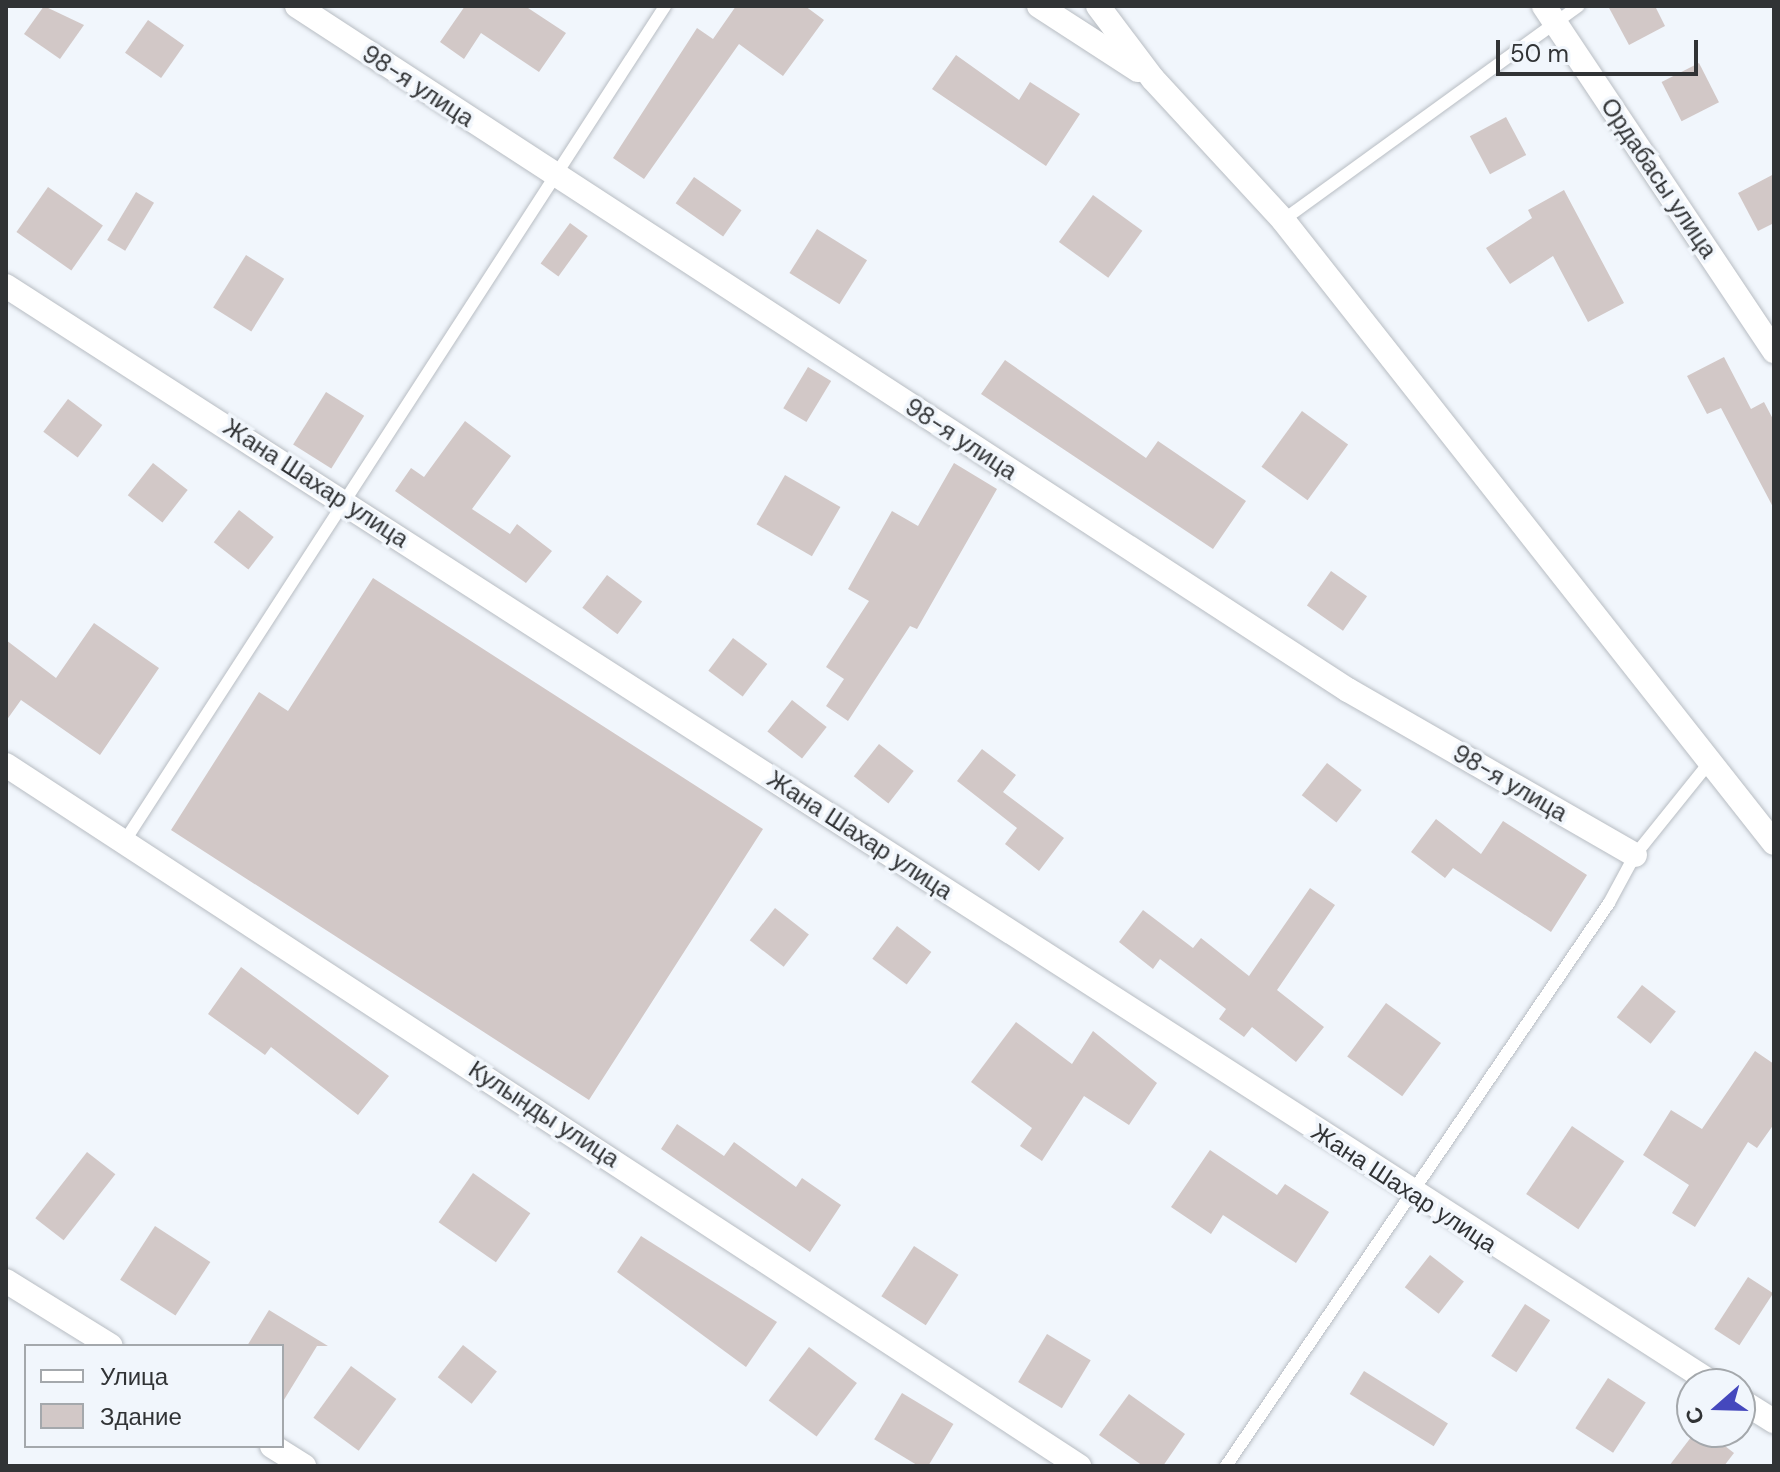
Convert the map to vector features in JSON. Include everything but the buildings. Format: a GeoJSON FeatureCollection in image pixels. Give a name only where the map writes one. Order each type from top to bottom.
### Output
{"type":"FeatureCollection","features":[{"type":"Feature","properties":{"kind":"street","name":"98-я улица"},"geometry":{"type":"LineString","coordinates":[[297,6],[1348,690],[1635,855]]}},
{"type":"Feature","properties":{"kind":"street"},"geometry":{"type":"LineString","coordinates":[[1039,6],[1153,79]]}},
{"type":"Feature","properties":{"kind":"street"},"geometry":{"type":"LineString","coordinates":[[1098,6],[1153,79],[1283,220],[1774,843]]}},
{"type":"Feature","properties":{"kind":"street","name":"Ордабасы улица"},"geometry":{"type":"LineString","coordinates":[[1550,14],[1774,351]]}},
{"type":"Feature","properties":{"kind":"street","name":"Жана Шахар улица"},"geometry":{"type":"LineString","coordinates":[[6,286],[340,498],[1409,1192],[1689,1368]]}},
{"type":"Feature","properties":{"kind":"street","name":"Кулынды улица"},"geometry":{"type":"LineString","coordinates":[[6,765],[126,839],[1079,1466]]}},
{"type":"Feature","properties":{"kind":"street"},"geometry":{"type":"LineString","coordinates":[[6,1281],[108,1344]]}},
{"type":"Feature","properties":{"kind":"street"},"geometry":{"type":"LineString","coordinates":[[1756,1410],[1774,1421]]}},
{"type":"Feature","properties":{"kind":"street"},"geometry":{"type":"LineString","coordinates":[[275,1448],[304,1466]]}},
{"type":"Feature","properties":{"kind":"lane"},"geometry":{"type":"LineString","coordinates":[[126,839],[340,498],[665,6]]}},
{"type":"Feature","properties":{"kind":"lane"},"geometry":{"type":"LineString","coordinates":[[1283,220],[1550,14],[1579,6]]}},
{"type":"Feature","properties":{"kind":"lane"},"geometry":{"type":"LineString","coordinates":[[1226,1466],[1409,1192],[1609,903],[1635,855],[1709,763]]}}]}
